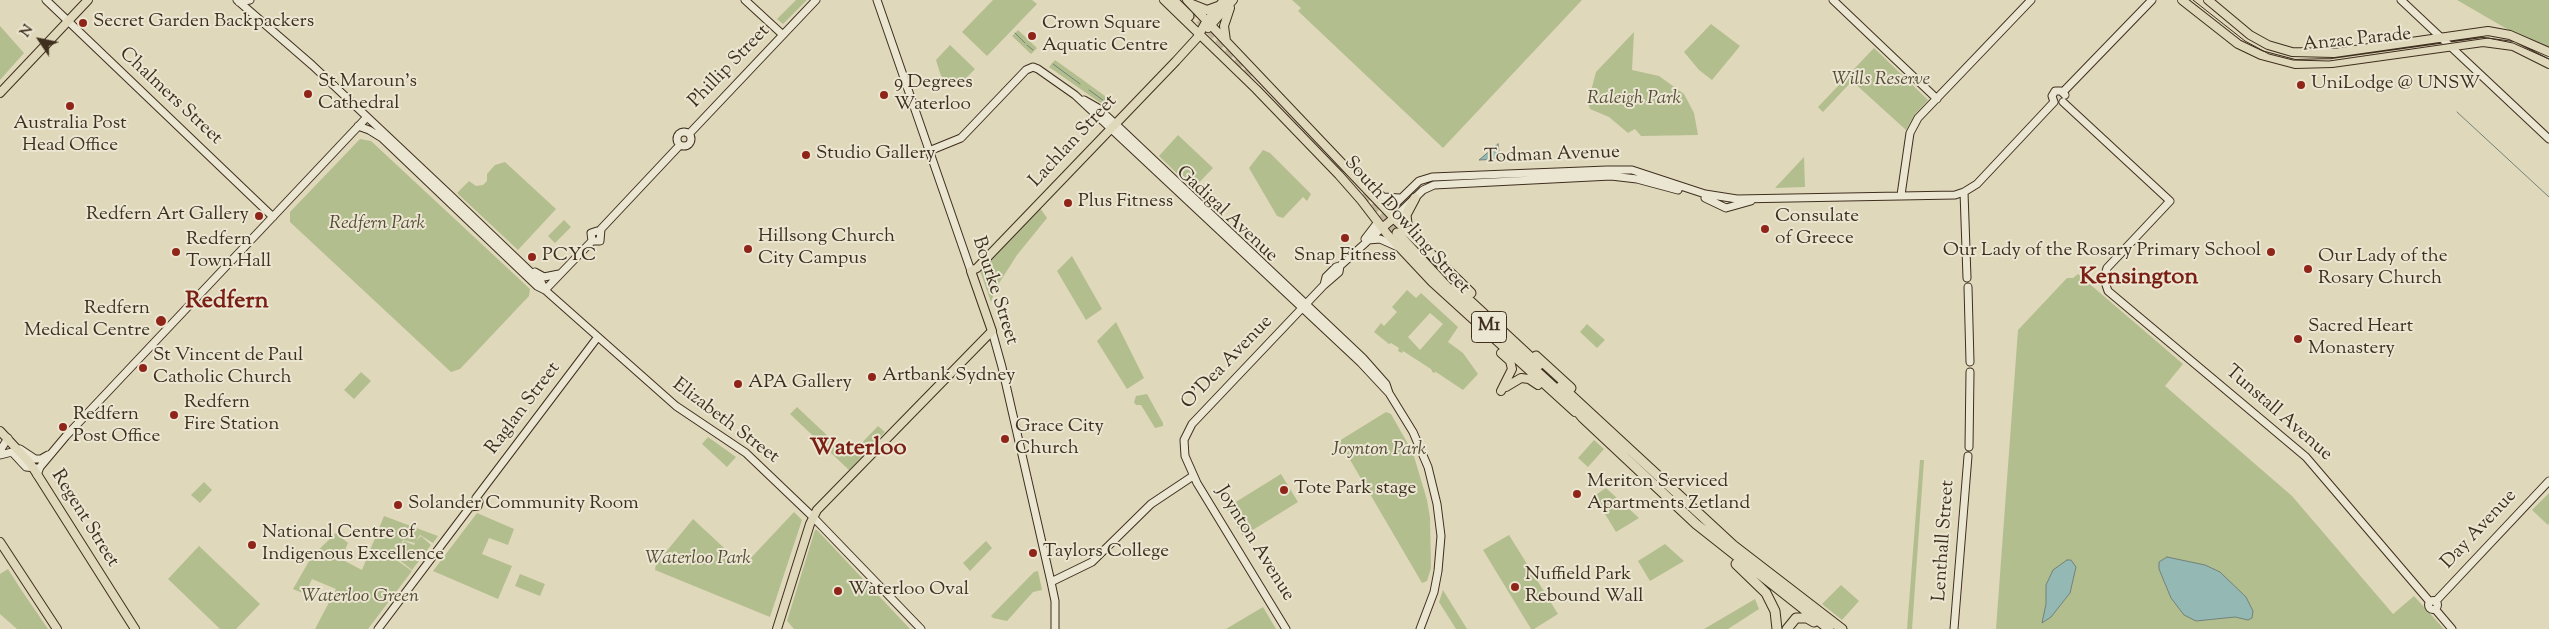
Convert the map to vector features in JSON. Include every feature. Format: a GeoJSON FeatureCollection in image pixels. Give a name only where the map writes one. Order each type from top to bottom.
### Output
{"type":"FeatureCollection","features":[{"type":"Feature","properties":{"kind":"highway"},"geometry":{"type":"LineString","coordinates":[[1173,0],[1190,16]]}},
{"type":"Feature","properties":{"kind":"highway"},"geometry":{"type":"LineString","coordinates":[[1408,232],[1406,215],[1415,198]]}},
{"type":"Feature","properties":{"kind":"highway"},"geometry":{"type":"LineString","coordinates":[[1391,214],[1616,435]]}},
{"type":"Feature","properties":{"kind":"highway","name":"M1"},"geometry":{"type":"LineString","coordinates":[[1397,233],[1448,289],[1568,400],[1583,418]]}},
{"type":"Feature","properties":{"kind":"highway","name":"M1"},"geometry":{"type":"LineString","coordinates":[[1455,287],[1733,545],[1842,629]]}},
{"type":"Feature","properties":{"kind":"highway","name":"South Dowling Street"},"geometry":{"type":"LineString","coordinates":[[1583,418],[1722,546],[1829,629]]}},
{"type":"Feature","properties":{"kind":"highway"},"geometry":{"type":"LineString","coordinates":[[1669,498],[1766,593],[1775,611],[1777,629]]}},
{"type":"Feature","properties":{"kind":"highway"},"geometry":{"type":"LineString","coordinates":[[1787,629],[1791,621],[1800,617],[1807,618],[1824,629]]}},
{"type":"Feature","properties":{"kind":"main road"},"geometry":{"type":"LineString","coordinates":[[0,93],[88,0]]}},
{"type":"Feature","properties":{"kind":"main road","name":"South Dowling Street"},"geometry":{"type":"LineString","coordinates":[[1164,0],[1200,33],[1339,175],[1398,247],[1476,324],[1567,406],[1583,418]]}},
{"type":"Feature","properties":{"kind":"main road","name":"Anzac Parade"},"geometry":{"type":"LineString","coordinates":[[2182,0],[2238,44],[2260,55],[2294,64],[2332,63],[2477,42],[2501,43],[2517,48],[2549,64]]}},
{"type":"Feature","properties":{"kind":"main road","name":"Anzac Parade"},"geometry":{"type":"LineString","coordinates":[[2208,0],[2239,27],[2261,42],[2298,53],[2334,53],[2481,32],[2499,32],[2516,37],[2549,52]]}},
{"type":"Feature","properties":{"kind":"main road"},"geometry":{"type":"LineString","coordinates":[[1188,1],[1207,10],[1228,1]]}},
{"type":"Feature","properties":{"kind":"main road","name":"South Dowling Street"},"geometry":{"type":"LineString","coordinates":[[1188,1],[1391,214]]}},
{"type":"Feature","properties":{"kind":"main road"},"geometry":{"type":"LineString","coordinates":[[1209,24],[1228,1]]}},
{"type":"Feature","properties":{"kind":"main road"},"geometry":{"type":"LineString","coordinates":[[1209,24],[1228,1]]}},
{"type":"Feature","properties":{"kind":"main road"},"geometry":{"type":"LineString","coordinates":[[1226,41],[1224,26],[1228,1]]}},
{"type":"Feature","properties":{"kind":"main road","name":"Lachlan Street"},"geometry":{"type":"LineString","coordinates":[[971,271],[977,268],[1209,24]]}},
{"type":"Feature","properties":{"kind":"main road"},"geometry":{"type":"LineString","coordinates":[[1380,225],[1391,214]]}},
{"type":"Feature","properties":{"kind":"main road","name":"Bourke Street"},"geometry":{"type":"LineString","coordinates":[[971,271],[992,331]]}},
{"type":"Feature","properties":{"kind":"main road"},"geometry":{"type":"LineString","coordinates":[[1476,324],[1484,337],[1512,365],[1511,375],[1501,391],[1515,380],[1526,378],[1567,406]]}},
{"type":"Feature","properties":{"kind":"main road"},"geometry":{"type":"LineString","coordinates":[[777,629],[813,517],[818,509],[992,331]]}},
{"type":"Feature","properties":{"kind":"main road","name":"Regent Street"},"geometry":{"type":"LineString","coordinates":[[0,431],[18,448],[35,472],[135,629]]}},
{"type":"Feature","properties":{"kind":"main road"},"geometry":{"type":"LineString","coordinates":[[0,542],[57,629]]}},
{"type":"Feature","properties":{"kind":"street","name":"Chalmers Street"},"geometry":{"type":"LineString","coordinates":[[46,0],[273,217]]}},
{"type":"Feature","properties":{"kind":"street"},"geometry":{"type":"LineString","coordinates":[[238,1],[250,0]]}},
{"type":"Feature","properties":{"kind":"street"},"geometry":{"type":"LineString","coordinates":[[746,0],[783,35]]}},
{"type":"Feature","properties":{"kind":"street","name":"Phillip Street"},"geometry":{"type":"LineString","coordinates":[[562,272],[592,241],[600,241],[600,232],[680,145],[689,144],[691,140],[689,134],[816,0]]}},
{"type":"Feature","properties":{"kind":"street","name":"Bourke Street"},"geometry":{"type":"LineString","coordinates":[[878,0],[971,271]]}},
{"type":"Feature","properties":{"kind":"street"},"geometry":{"type":"LineString","coordinates":[[1833,0],[1938,99]]}},
{"type":"Feature","properties":{"kind":"street"},"geometry":{"type":"LineString","coordinates":[[1901,195],[1910,133],[1918,118],[2031,0]]}},
{"type":"Feature","properties":{"kind":"street"},"geometry":{"type":"LineString","coordinates":[[2063,92],[2152,0]]}},
{"type":"Feature","properties":{"kind":"street"},"geometry":{"type":"LineString","coordinates":[[2402,0],[2549,139]]}},
{"type":"Feature","properties":{"kind":"street","name":"Elizabeth Street"},"geometry":{"type":"LineString","coordinates":[[238,1],[367,116],[541,282],[545,290]]}},
{"type":"Feature","properties":{"kind":"street","name":"Gadigal Avenue"},"geometry":{"type":"LineString","coordinates":[[929,151],[961,138],[1026,70],[1036,68],[1076,95],[1112,126],[1304,306],[1389,393],[1421,449],[1437,504],[1441,536],[1434,592],[1420,629]]}},
{"type":"Feature","properties":{"kind":"street"},"geometry":{"type":"LineString","coordinates":[[2059,90],[2063,92],[2065,96],[2063,102],[2057,104],[2054,102],[2054,93],[2059,90]]}},
{"type":"Feature","properties":{"kind":"street","name":"Todman Avenue"},"geometry":{"type":"LineString","coordinates":[[1391,214],[1401,198],[1419,181],[1432,177],[1624,170],[1637,172],[1705,194],[1756,200],[1901,195],[1934,196],[1964,192],[1982,179],[2054,102]]}},
{"type":"Feature","properties":{"kind":"street","name":"Tunstall Avenue"},"geometry":{"type":"LineString","coordinates":[[2063,102],[2170,201],[2112,262],[2104,279],[2105,285],[2113,296],[2314,465],[2433,604],[2452,629]]}},
{"type":"Feature","properties":{"kind":"street"},"geometry":{"type":"LineString","coordinates":[[0,453],[14,452],[26,467],[35,472],[53,450],[367,116]]}},
{"type":"Feature","properties":{"kind":"street","name":"Elizabeth Street"},"geometry":{"type":"LineString","coordinates":[[358,126],[370,130],[382,138],[537,286],[545,290],[685,414],[746,453],[813,517],[921,629]]}},
{"type":"Feature","properties":{"kind":"street"},"geometry":{"type":"LineString","coordinates":[[1342,164],[1356,172],[1383,197],[1401,198]]}},
{"type":"Feature","properties":{"kind":"street"},"geometry":{"type":"LineString","coordinates":[[1603,176],[1624,170],[1627,174],[1643,180]]}},
{"type":"Feature","properties":{"kind":"street","name":"Todman Avenue"},"geometry":{"type":"LineString","coordinates":[[1391,214],[1434,185],[1603,176],[1643,180],[1728,206],[1756,200]]}},
{"type":"Feature","properties":{"kind":"street","name":"Lenthall Street"},"geometry":{"type":"LineString","coordinates":[[1954,629],[1968,456],[1964,451],[1968,448],[1970,372],[1965,367],[1970,362],[1968,288],[1963,282],[1967,278],[1964,192]]}},
{"type":"Feature","properties":{"kind":"street"},"geometry":{"type":"LineString","coordinates":[[1728,196],[1722,201],[1728,206]]}},
{"type":"Feature","properties":{"kind":"street","name":"O'Dea Avenue"},"geometry":{"type":"LineString","coordinates":[[1359,247],[1380,225]]}},
{"type":"Feature","properties":{"kind":"street","name":"O'Dea Avenue"},"geometry":{"type":"LineString","coordinates":[[1194,476],[1184,450],[1188,429],[1324,285],[1326,277],[1336,267],[1340,266],[1380,225]]}},
{"type":"Feature","properties":{"kind":"street"},"geometry":{"type":"LineString","coordinates":[[1367,240],[1380,239],[1398,247]]}},
{"type":"Feature","properties":{"kind":"street"},"geometry":{"type":"LineString","coordinates":[[526,268],[544,277],[553,277],[562,272]]}},
{"type":"Feature","properties":{"kind":"street"},"geometry":{"type":"LineString","coordinates":[[545,290],[562,272]]}},
{"type":"Feature","properties":{"kind":"street","name":"Bourke Street"},"geometry":{"type":"LineString","coordinates":[[992,331],[1051,582],[1055,601],[1055,629]]}},
{"type":"Feature","properties":{"kind":"street","name":"Raglan Street"},"geometry":{"type":"LineString","coordinates":[[378,629],[470,507],[470,499],[476,498],[597,338]]}},
{"type":"Feature","properties":{"kind":"street"},"geometry":{"type":"LineString","coordinates":[[0,445],[8,438]]}},
{"type":"Feature","properties":{"kind":"street"},"geometry":{"type":"LineString","coordinates":[[0,453],[8,438]]}},
{"type":"Feature","properties":{"kind":"street"},"geometry":{"type":"LineString","coordinates":[[18,448],[36,459],[44,457],[53,450]]}},
{"type":"Feature","properties":{"kind":"street"},"geometry":{"type":"LineString","coordinates":[[1051,582],[1092,562],[1151,504],[1194,476]]}},
{"type":"Feature","properties":{"kind":"street","name":"Joynton Avenue"},"geometry":{"type":"LineString","coordinates":[[1194,476],[1286,629]]}},
{"type":"Feature","properties":{"kind":"street","name":"Day Avenue"},"geometry":{"type":"LineString","coordinates":[[2433,604],[2549,481]]}},
{"type":"Feature","properties":{"kind":"green space"},"geometry":{"type":"Polygon","coordinates":[[[796,0],[807,0],[783,24],[777,19],[796,0]]]}},
{"type":"Feature","properties":{"kind":"green space"},"geometry":{"type":"Polygon","coordinates":[[[993,0],[1032,0],[1037,4],[987,56],[962,32],[993,0]]]}},
{"type":"Feature","properties":{"kind":"green space"},"geometry":{"type":"Polygon","coordinates":[[[1292,0],[1582,0],[1443,148],[1298,11],[1301,8],[1292,0]]]}},
{"type":"Feature","properties":{"kind":"green space"},"geometry":{"type":"Polygon","coordinates":[[[2457,0],[2549,0],[2549,47],[2507,29],[2457,0]]]}},
{"type":"Feature","properties":{"kind":"green space"},"geometry":{"type":"Polygon","coordinates":[[[1711,24],[1740,46],[1712,80],[1699,70],[1684,52],[1711,24]]]}},
{"type":"Feature","properties":{"kind":"green space"},"geometry":{"type":"Polygon","coordinates":[[[0,26],[24,53],[0,80],[0,26]]]}},
{"type":"Feature","properties":{"kind":"green space"},"geometry":{"type":"Polygon","coordinates":[[[1018,30],[1037,48],[1031,54],[1012,36],[1018,30]]]}},
{"type":"Feature","properties":{"kind":"green space","name":"Raleigh Park"},"geometry":{"type":"Polygon","coordinates":[[[1634,32],[1632,70],[1659,76],[1684,94],[1694,113],[1698,135],[1641,136],[1635,129],[1628,133],[1609,117],[1590,109],[1588,102],[1596,72],[1634,32]]]}},
{"type":"Feature","properties":{"kind":"green space"},"geometry":{"type":"Polygon","coordinates":[[[950,45],[975,69],[960,84],[946,80],[941,76],[936,60],[950,45]]]}},
{"type":"Feature","properties":{"kind":"green space","name":"Wills Reserve"},"geometry":{"type":"Polygon","coordinates":[[[1874,48],[1928,100],[1915,114],[1906,130],[1852,81],[1823,112],[1818,107],[1874,48]]]}},
{"type":"Feature","properties":{"kind":"green space"},"geometry":{"type":"Polygon","coordinates":[[[1055,60],[1116,104],[1112,107],[1099,102],[1049,67],[1055,60]]]}},
{"type":"Feature","properties":{"kind":"green space"},"geometry":{"type":"Polygon","coordinates":[[[1178,135],[1213,168],[1193,189],[1159,156],[1178,135]]]}},
{"type":"Feature","properties":{"kind":"green space","name":"Redfern Park"},"geometry":{"type":"Polygon","coordinates":[[[360,139],[371,141],[530,289],[529,296],[460,369],[451,372],[290,222],[290,212],[360,139]]]}},
{"type":"Feature","properties":{"kind":"green space"},"geometry":{"type":"Polygon","coordinates":[[[1263,150],[1270,153],[1311,194],[1307,201],[1303,197],[1283,218],[1277,216],[1249,168],[1263,150]]]}},
{"type":"Feature","properties":{"kind":"green space"},"geometry":{"type":"Polygon","coordinates":[[[1804,157],[1805,187],[1775,188],[1804,157]]]}},
{"type":"Feature","properties":{"kind":"green space"},"geometry":{"type":"Polygon","coordinates":[[[505,162],[556,209],[518,250],[457,193],[469,181],[476,186],[483,185],[487,181],[487,174],[495,165],[505,162]]]}},
{"type":"Feature","properties":{"kind":"green space"},"geometry":{"type":"Polygon","coordinates":[[[1040,208],[1047,218],[1017,255],[996,288],[991,302],[980,271],[1040,208]]]}},
{"type":"Feature","properties":{"kind":"green space"},"geometry":{"type":"Polygon","coordinates":[[[564,220],[571,227],[555,243],[548,236],[564,220]]]}},
{"type":"Feature","properties":{"kind":"green space"},"geometry":{"type":"Polygon","coordinates":[[[1072,256],[1102,309],[1086,320],[1057,271],[1072,256]]]}},
{"type":"Feature","properties":{"kind":"green space"},"geometry":{"type":"Polygon","coordinates":[[[2078,274],[2183,364],[2165,386],[2292,496],[2393,614],[2414,596],[2444,629],[1996,629],[2018,330],[2067,278],[2073,278],[2078,274]]]}},
{"type":"Feature","properties":{"kind":"green space"},"geometry":{"type":"Polygon","coordinates":[[[1407,290],[1416,298],[1421,293],[1458,327],[1448,342],[1463,353],[1478,374],[1463,390],[1436,372],[1433,373],[1431,369],[1403,351],[1402,353],[1398,351],[1399,348],[1391,343],[1389,344],[1374,332],[1381,323],[1384,326],[1397,312],[1392,307],[1407,290]],[[1430,313],[1408,337],[1420,350],[1443,324],[1430,313]]]}},
{"type":"Feature","properties":{"kind":"green space"},"geometry":{"type":"Polygon","coordinates":[[[1116,322],[1144,378],[1127,389],[1097,341],[1116,322]]]}},
{"type":"Feature","properties":{"kind":"green space"},"geometry":{"type":"Polygon","coordinates":[[[1587,324],[1605,340],[1597,348],[1580,332],[1587,324]]]}},
{"type":"Feature","properties":{"kind":"green space"},"geometry":{"type":"Polygon","coordinates":[[[361,372],[371,381],[354,399],[344,390],[361,372]]]}},
{"type":"Feature","properties":{"kind":"green space"},"geometry":{"type":"Polygon","coordinates":[[[1147,394],[1163,426],[1155,428],[1141,405],[1136,405],[1134,402],[1136,396],[1147,394]]]}},
{"type":"Feature","properties":{"kind":"green space"},"geometry":{"type":"Polygon","coordinates":[[[797,407],[849,456],[878,426],[885,432],[849,470],[790,414],[797,407]]]}},
{"type":"Feature","properties":{"kind":"green space","name":"Joynton Park"},"geometry":{"type":"Polygon","coordinates":[[[1386,412],[1391,414],[1413,453],[1427,500],[1430,518],[1431,568],[1427,581],[1422,583],[1339,441],[1386,412]]]}},
{"type":"Feature","properties":{"kind":"green space"},"geometry":{"type":"Polygon","coordinates":[[[708,437],[736,457],[727,467],[702,444],[708,437]]]}},
{"type":"Feature","properties":{"kind":"green space"},"geometry":{"type":"Polygon","coordinates":[[[1594,440],[1604,449],[1588,467],[1578,458],[1594,440]]]}},
{"type":"Feature","properties":{"kind":"green space"},"geometry":{"type":"Polygon","coordinates":[[[1920,460],[1924,460],[1912,629],[1907,629],[1920,460]]]}},
{"type":"Feature","properties":{"kind":"green space"},"geometry":{"type":"Polygon","coordinates":[[[1281,474],[1298,502],[1243,536],[1226,508],[1281,474]]]}},
{"type":"Feature","properties":{"kind":"green space"},"geometry":{"type":"Polygon","coordinates":[[[204,482],[212,490],[200,503],[191,495],[204,482]]]}},
{"type":"Feature","properties":{"kind":"green space"},"geometry":{"type":"Polygon","coordinates":[[[1606,488],[1639,518],[1616,532],[1594,496],[1606,488]]]}},
{"type":"Feature","properties":{"kind":"green space"},"geometry":{"type":"Polygon","coordinates":[[[2549,493],[2549,523],[2548,525],[2532,510],[2549,493]]]}},
{"type":"Feature","properties":{"kind":"green space","name":"Waterloo Park"},"geometry":{"type":"Polygon","coordinates":[[[794,512],[802,520],[770,617],[655,570],[656,564],[693,519],[736,559],[743,562],[749,560],[794,512]]]}},
{"type":"Feature","properties":{"kind":"green space","name":"Waterloo Green"},"geometry":{"type":"Polygon","coordinates":[[[477,513],[514,529],[508,545],[489,538],[482,554],[512,566],[498,599],[433,571],[477,513]]]}},
{"type":"Feature","properties":{"kind":"green space","name":"Waterloo Green"},"geometry":{"type":"Polygon","coordinates":[[[384,516],[438,536],[433,543],[420,535],[416,541],[421,536],[431,545],[412,570],[397,558],[404,541],[414,545],[415,543],[403,540],[395,559],[412,571],[368,629],[315,629],[336,589],[312,579],[305,594],[293,589],[312,556],[336,533],[348,543],[341,559],[362,570],[384,516]]]}},
{"type":"Feature","properties":{"kind":"green space","name":"Waterloo Park"},"geometry":{"type":"Polygon","coordinates":[[[815,530],[910,629],[794,629],[787,621],[815,530]]]}},
{"type":"Feature","properties":{"kind":"green space"},"geometry":{"type":"Polygon","coordinates":[[[1509,535],[1558,614],[1534,629],[1531,629],[1483,550],[1509,535]]]}},
{"type":"Feature","properties":{"kind":"green space"},"geometry":{"type":"Polygon","coordinates":[[[986,541],[992,548],[970,571],[963,563],[986,541]]]}},
{"type":"Feature","properties":{"kind":"green space"},"geometry":{"type":"Polygon","coordinates":[[[1665,544],[1684,561],[1650,581],[1638,561],[1665,544]]]}},
{"type":"Feature","properties":{"kind":"green space"},"geometry":{"type":"Polygon","coordinates":[[[199,546],[260,604],[236,629],[220,629],[168,579],[199,546]]]}},
{"type":"Feature","properties":{"kind":"green space"},"geometry":{"type":"Polygon","coordinates":[[[8,569],[48,629],[17,629],[0,614],[0,574],[8,569]]]}},
{"type":"Feature","properties":{"kind":"green space"},"geometry":{"type":"Polygon","coordinates":[[[1038,571],[1042,590],[1033,592],[1007,621],[991,616],[1034,572],[1038,571]]]}},
{"type":"Feature","properties":{"kind":"green space"},"geometry":{"type":"Polygon","coordinates":[[[520,574],[545,584],[540,596],[515,586],[520,574]]]}},
{"type":"Feature","properties":{"kind":"green space"},"geometry":{"type":"Polygon","coordinates":[[[1841,585],[1859,601],[1842,620],[1822,604],[1841,585]]]}},
{"type":"Feature","properties":{"kind":"green space"},"geometry":{"type":"Polygon","coordinates":[[[1443,590],[1467,629],[1456,629],[1439,602],[1443,590]]]}},
{"type":"Feature","properties":{"kind":"green space"},"geometry":{"type":"Polygon","coordinates":[[[1755,599],[1759,609],[1728,629],[1704,629],[1755,599]]]}},
{"type":"Feature","properties":{"kind":"green space"},"geometry":{"type":"Polygon","coordinates":[[[1263,607],[1276,629],[1226,629],[1263,607]]]}},
{"type":"Feature","properties":{"kind":"water"},"geometry":{"type":"Polygon","coordinates":[[[1498,144],[1500,159],[1479,160],[1498,144]]]}},
{"type":"Feature","properties":{"kind":"water"},"geometry":{"type":"Polygon","coordinates":[[[2167,557],[2205,565],[2220,572],[2246,597],[2253,611],[2252,618],[2248,620],[2235,617],[2196,621],[2184,615],[2171,598],[2159,569],[2159,562],[2167,557]]]}},
{"type":"Feature","properties":{"kind":"water"},"geometry":{"type":"Polygon","coordinates":[[[2067,560],[2071,560],[2076,567],[2070,593],[2051,617],[2042,623],[2046,604],[2046,585],[2053,570],[2067,560]]]}},
{"type":"Feature","properties":{"kind":"waterway"},"geometry":{"type":"LineString","coordinates":[[1015,33],[1025,43]]}},
{"type":"Feature","properties":{"kind":"waterway"},"geometry":{"type":"LineString","coordinates":[[1027,45],[1033,50]]}},
{"type":"Feature","properties":{"kind":"waterway"},"geometry":{"type":"LineString","coordinates":[[1053,64],[1080,84]]}},
{"type":"Feature","properties":{"kind":"waterway"},"geometry":{"type":"LineString","coordinates":[[1089,90],[1111,106]]}},
{"type":"Feature","properties":{"kind":"waterway"},"geometry":{"type":"LineString","coordinates":[[2457,112],[2549,197]]}},
{"type":"Feature","properties":{"kind":"tunnel"},"geometry":{"type":"LineString","coordinates":[[1181,0],[1255,77]]}},
{"type":"Feature","properties":{"kind":"tunnel"},"geometry":{"type":"LineString","coordinates":[[1361,196],[1397,233]]}},
{"type":"Feature","properties":{"kind":"tunnel"},"geometry":{"type":"LineString","coordinates":[[1406,235],[1455,287]]}},
{"type":"Feature","properties":{"kind":"tram line"},"geometry":{"type":"LineString","coordinates":[[2193,0],[2245,41],[2269,54],[2293,60],[2329,61],[2488,38],[2513,43],[2549,59]]}},
{"type":"Feature","properties":{"kind":"place","name":"Secret Garden Backpackers"},"geometry":{"type":"Point","coordinates":[83,23]}},
{"type":"Feature","properties":{"kind":"place","name":"Crown Square Aquatic Centre"},"geometry":{"type":"Point","coordinates":[1032,36]}},
{"type":"Feature","properties":{"kind":"place","name":"UniLodge @ UNSW"},"geometry":{"type":"Point","coordinates":[2301,85]}},
{"type":"Feature","properties":{"kind":"place","name":"St Maroun's Cathedral"},"geometry":{"type":"Point","coordinates":[308,94]}},
{"type":"Feature","properties":{"kind":"place","name":"9 Degrees Waterloo"},"geometry":{"type":"Point","coordinates":[884,95]}},
{"type":"Feature","properties":{"kind":"place","name":"Australia Post Head Office"},"geometry":{"type":"Point","coordinates":[70,106]}},
{"type":"Feature","properties":{"kind":"place","name":"Studio Gallery"},"geometry":{"type":"Point","coordinates":[806,155]}},
{"type":"Feature","properties":{"kind":"place","name":"Plus Fitness"},"geometry":{"type":"Point","coordinates":[1068,203]}},
{"type":"Feature","properties":{"kind":"place","name":"Redfern Art Gallery"},"geometry":{"type":"Point","coordinates":[259,216]}},
{"type":"Feature","properties":{"kind":"place","name":"Consulate of Greece"},"geometry":{"type":"Point","coordinates":[1765,229]}},
{"type":"Feature","properties":{"kind":"place","name":"Snap Fitness"},"geometry":{"type":"Point","coordinates":[1345,238]}},
{"type":"Feature","properties":{"kind":"place","name":"Hillsong Church City Campus"},"geometry":{"type":"Point","coordinates":[748,249]}},
{"type":"Feature","properties":{"kind":"place","name":"Redfern Town Hall"},"geometry":{"type":"Point","coordinates":[176,252]}},
{"type":"Feature","properties":{"kind":"place","name":"Our Lady of the Rosary Primary School"},"geometry":{"type":"Point","coordinates":[2271,252]}},
{"type":"Feature","properties":{"kind":"place","name":"PCYC"},"geometry":{"type":"Point","coordinates":[532,257]}},
{"type":"Feature","properties":{"kind":"place","name":"Our Lady of the Rosary Church"},"geometry":{"type":"Point","coordinates":[2308,269]}},
{"type":"Feature","properties":{"kind":"place","name":"Redfern Medical Centre"},"geometry":{"type":"Point","coordinates":[161,321]}},
{"type":"Feature","properties":{"kind":"place","name":"Sacred Heart Monastery"},"geometry":{"type":"Point","coordinates":[2298,339]}},
{"type":"Feature","properties":{"kind":"place","name":"St Vincent de Paul Catholic Church"},"geometry":{"type":"Point","coordinates":[143,368]}},
{"type":"Feature","properties":{"kind":"place","name":"Artbank Sydney"},"geometry":{"type":"Point","coordinates":[872,377]}},
{"type":"Feature","properties":{"kind":"place","name":"APA Gallery"},"geometry":{"type":"Point","coordinates":[738,384]}},
{"type":"Feature","properties":{"kind":"place","name":"Redfern Fire Station"},"geometry":{"type":"Point","coordinates":[174,415]}},
{"type":"Feature","properties":{"kind":"place","name":"Redfern Post Office"},"geometry":{"type":"Point","coordinates":[63,427]}},
{"type":"Feature","properties":{"kind":"place","name":"Grace City Church"},"geometry":{"type":"Point","coordinates":[1005,439]}},
{"type":"Feature","properties":{"kind":"place","name":"Tote Park stage"},"geometry":{"type":"Point","coordinates":[1284,490]}},
{"type":"Feature","properties":{"kind":"place","name":"Meriton Serviced Apartments Zetland"},"geometry":{"type":"Point","coordinates":[1577,494]}},
{"type":"Feature","properties":{"kind":"place","name":"Solander Community Room"},"geometry":{"type":"Point","coordinates":[398,505]}},
{"type":"Feature","properties":{"kind":"place","name":"National Centre of Indigenous Excellence"},"geometry":{"type":"Point","coordinates":[252,545]}},
{"type":"Feature","properties":{"kind":"place","name":"Taylors College"},"geometry":{"type":"Point","coordinates":[1033,553]}},
{"type":"Feature","properties":{"kind":"place","name":"Nuffield Park Rebound Wall"},"geometry":{"type":"Point","coordinates":[1515,587]}},
{"type":"Feature","properties":{"kind":"place","name":"Waterloo Oval"},"geometry":{"type":"Point","coordinates":[838,591]}},
{"type":"Feature","properties":{"kind":"district","name":"Kensington"},"geometry":{"type":"Point","coordinates":[2139,279]}},
{"type":"Feature","properties":{"kind":"district","name":"Redfern"},"geometry":{"type":"Point","coordinates":[227,303]}},
{"type":"Feature","properties":{"kind":"district","name":"Waterloo"},"geometry":{"type":"Point","coordinates":[858,450]}}]}
